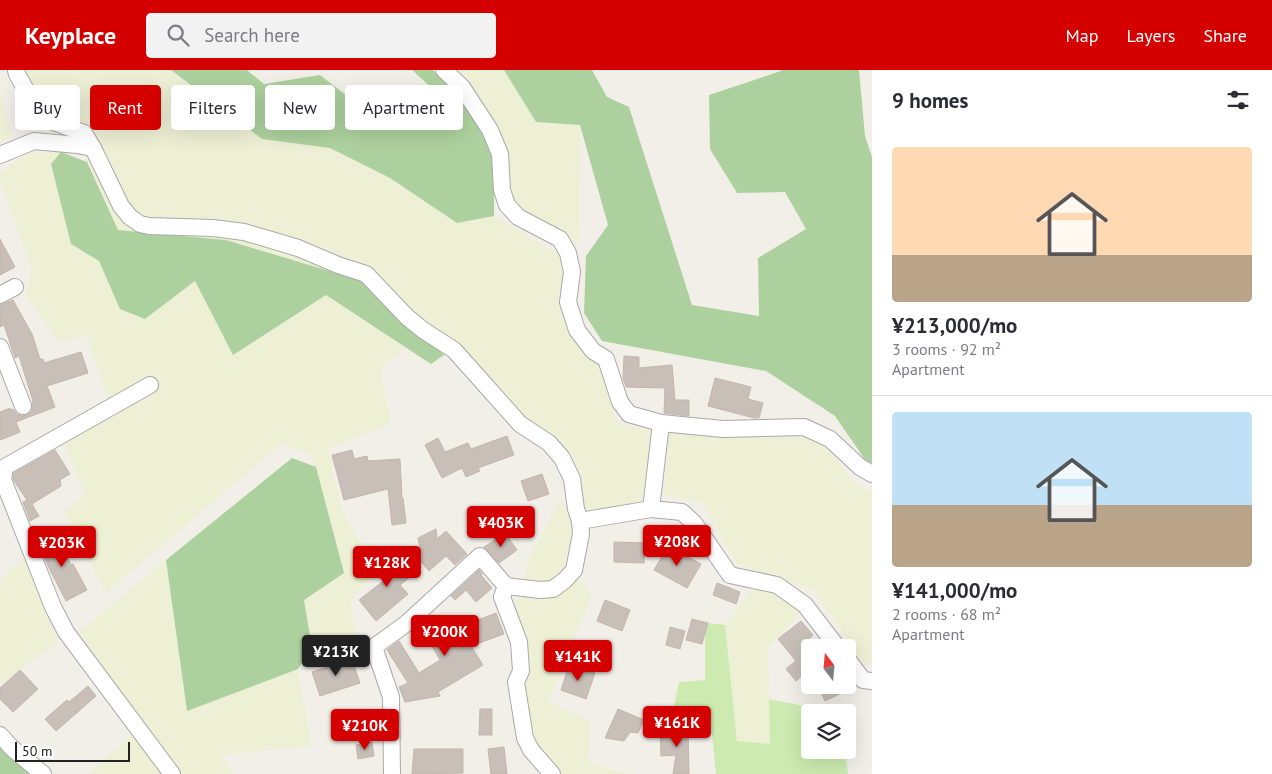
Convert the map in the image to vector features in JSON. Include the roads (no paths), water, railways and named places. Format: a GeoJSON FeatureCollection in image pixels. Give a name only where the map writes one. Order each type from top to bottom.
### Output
{"type":"FeatureCollection","features":[{"type":"Feature","properties":{"kind":"street"},"geometry":{"type":"LineString","coordinates":[[16,70],[37,110],[51,121],[84,133],[122,206],[130,217],[140,224],[149,226],[213,228],[244,232],[298,248],[338,265],[366,274],[423,330],[454,350],[520,424],[549,443],[562,458],[572,479],[581,534],[574,570],[565,580],[553,589],[540,590],[506,586],[480,556],[407,623],[374,647],[391,697],[392,774]]}},
{"type":"Feature","properties":{"kind":"street"},"geometry":{"type":"LineString","coordinates":[[444,70],[462,87],[490,130],[500,154],[502,190],[507,205],[518,217],[560,239],[568,253],[572,272],[568,302],[576,330],[594,351],[606,358],[620,402],[629,414],[661,423],[723,428],[804,427],[830,439],[860,467],[872,474]]}},
{"type":"Feature","properties":{"kind":"street"},"geometry":{"type":"LineString","coordinates":[[0,155],[34,141],[93,148]]}},
{"type":"Feature","properties":{"kind":"street"},"geometry":{"type":"LineString","coordinates":[[0,295],[15,287]]}},
{"type":"Feature","properties":{"kind":"street"},"geometry":{"type":"LineString","coordinates":[[0,348],[23,406]]}},
{"type":"Feature","properties":{"kind":"street"},"geometry":{"type":"LineString","coordinates":[[150,385],[5,467],[1,477],[53,607],[66,632],[172,774]]}},
{"type":"Feature","properties":{"kind":"street"},"geometry":{"type":"LineString","coordinates":[[652,509],[661,423]]}},
{"type":"Feature","properties":{"kind":"street"},"geometry":{"type":"LineString","coordinates":[[580,521],[652,509],[682,512],[694,523],[730,575],[777,585],[805,605],[831,639]]}},
{"type":"Feature","properties":{"kind":"street"},"geometry":{"type":"LineString","coordinates":[[506,586],[502,597],[519,642],[521,671],[516,682],[524,738],[531,750],[552,774]]}},
{"type":"Feature","properties":{"kind":"street"},"geometry":{"type":"LineString","coordinates":[[856,671],[863,680],[872,681]]}},
{"type":"Feature","properties":{"kind":"street"},"geometry":{"type":"LineString","coordinates":[[0,735],[42,774]]}}]}
